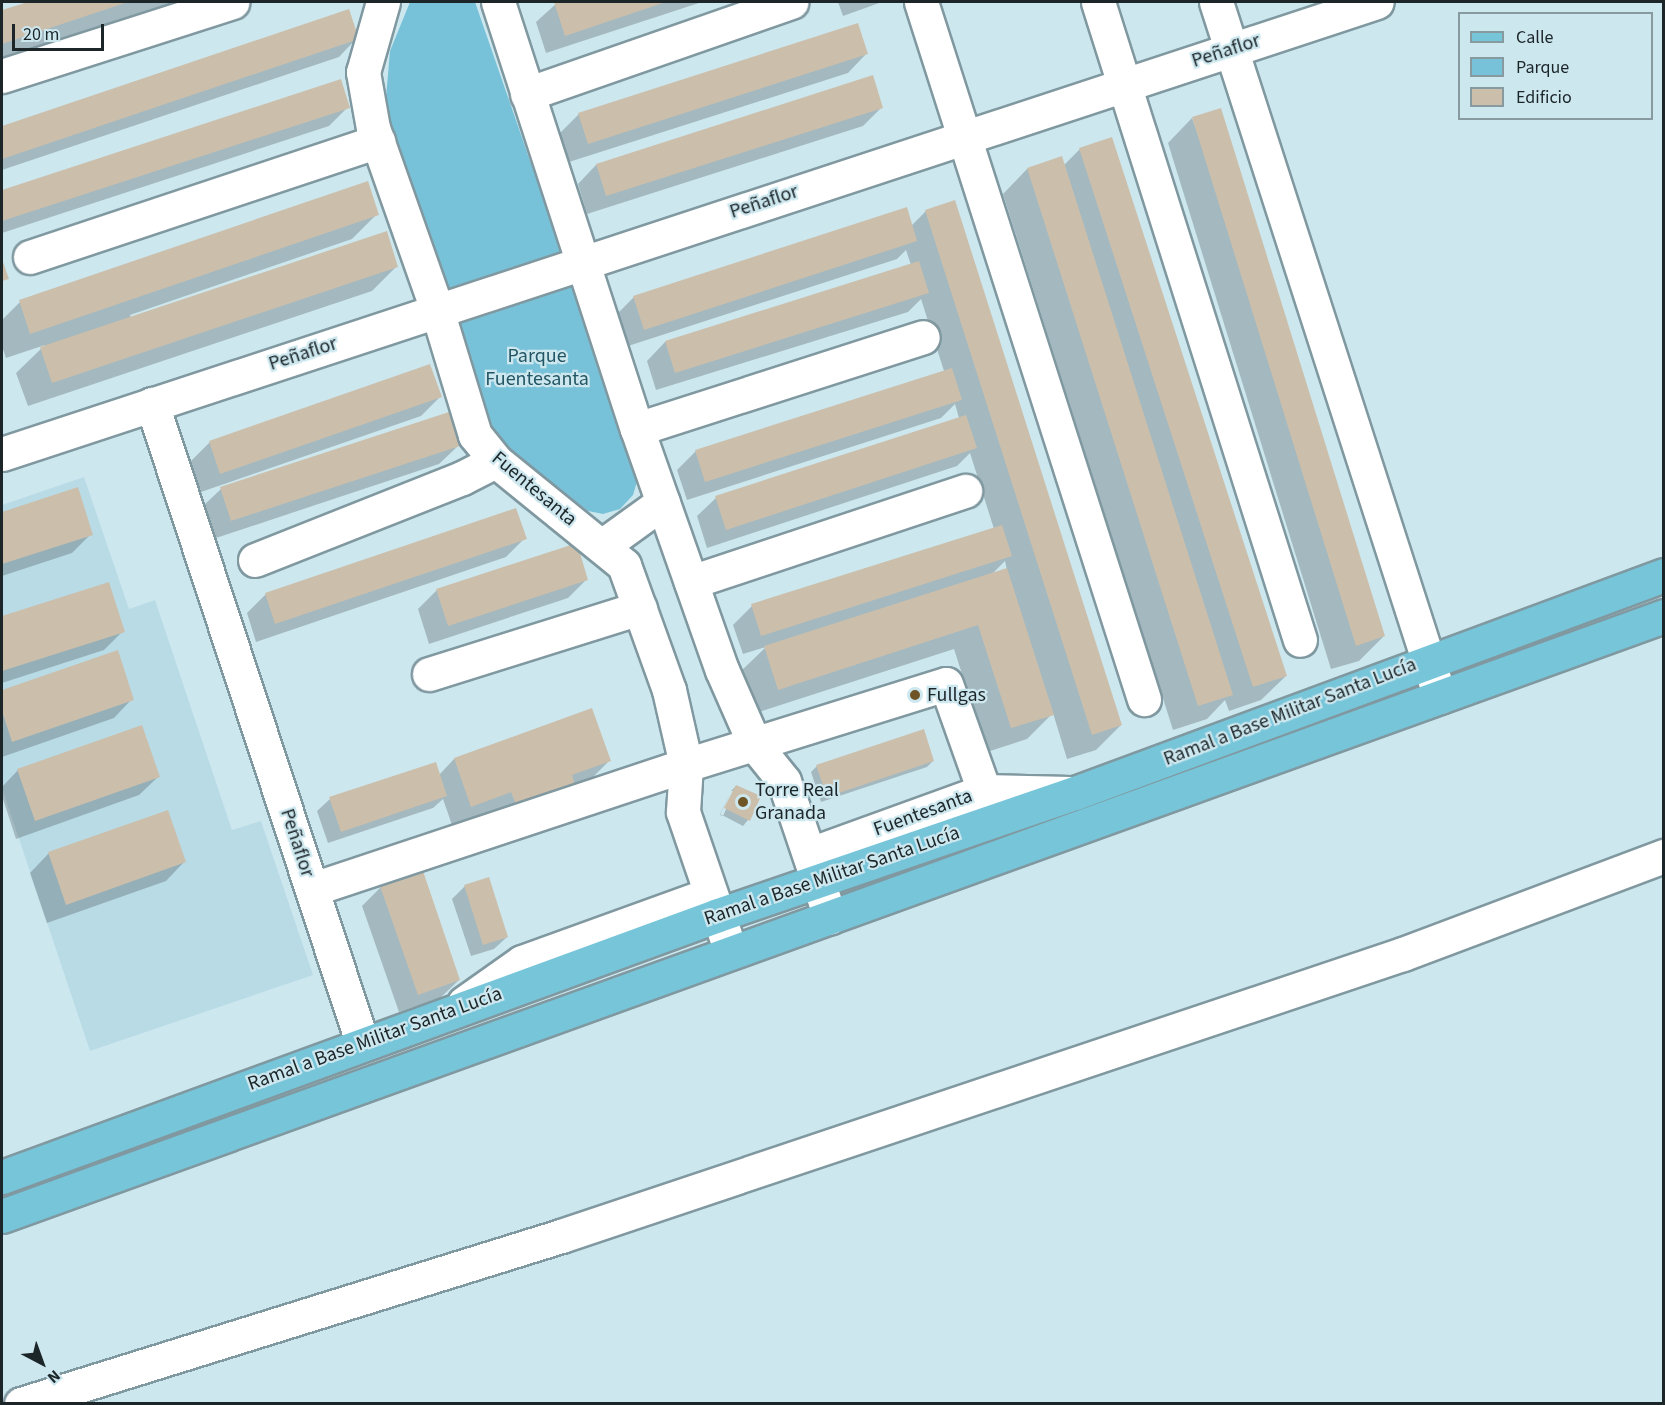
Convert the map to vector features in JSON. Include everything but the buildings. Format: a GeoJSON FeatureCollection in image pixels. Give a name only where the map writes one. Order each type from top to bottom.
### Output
{"type":"FeatureCollection","features":[{"type":"Feature","properties":{"kind":"main road","name":"Ramal a Base Militar Santa Lucía"},"geometry":{"type":"LineString","coordinates":[[2,1177],[362,1042],[448,1014],[714,904],[814,867],[1075,793],[1664,574]]}},
{"type":"Feature","properties":{"kind":"main road","name":"Ramal a Base Militar Santa Lucía"},"geometry":{"type":"LineString","coordinates":[[2,1216],[1664,616]]}},
{"type":"Feature","properties":{"kind":"street"},"geometry":{"type":"LineString","coordinates":[[2,76],[232,2]]}},
{"type":"Feature","properties":{"kind":"street","name":"Fuentesanta"},"geometry":{"type":"LineString","coordinates":[[383,2],[363,72],[378,141],[437,310],[475,435],[496,461],[624,565],[669,690],[687,765],[683,812],[730,952]]}},
{"type":"Feature","properties":{"kind":"street"},"geometry":{"type":"LineString","coordinates":[[498,2],[637,429],[722,670],[754,745],[783,781],[830,917]]}},
{"type":"Feature","properties":{"kind":"street"},"geometry":{"type":"LineString","coordinates":[[527,93],[791,2]]}},
{"type":"Feature","properties":{"kind":"street"},"geometry":{"type":"LineString","coordinates":[[921,2],[1144,699]]}},
{"type":"Feature","properties":{"kind":"street"},"geometry":{"type":"LineString","coordinates":[[1098,2],[1300,640]]}},
{"type":"Feature","properties":{"kind":"street"},"geometry":{"type":"LineString","coordinates":[[1215,2],[1440,697]]}},
{"type":"Feature","properties":{"kind":"street","name":"Peñaflor"},"geometry":{"type":"LineString","coordinates":[[2,454],[963,136],[1377,2]]}},
{"type":"Feature","properties":{"kind":"street"},"geometry":{"type":"LineString","coordinates":[[30,257],[378,141]]}},
{"type":"Feature","properties":{"kind":"street"},"geometry":{"type":"LineString","coordinates":[[637,429],[923,337]]}},
{"type":"Feature","properties":{"kind":"street","name":"Peñaflor"},"geometry":{"type":"LineString","coordinates":[[152,404],[362,1042]]}},
{"type":"Feature","properties":{"kind":"street"},"geometry":{"type":"LineString","coordinates":[[255,560],[462,478],[496,461]]}},
{"type":"Feature","properties":{"kind":"street"},"geometry":{"type":"LineString","coordinates":[[691,582],[965,491]]}},
{"type":"Feature","properties":{"kind":"street"},"geometry":{"type":"LineString","coordinates":[[602,546],[663,502]]}},
{"type":"Feature","properties":{"kind":"street"},"geometry":{"type":"LineString","coordinates":[[429,674],[640,608]]}},
{"type":"Feature","properties":{"kind":"street"},"geometry":{"type":"LineString","coordinates":[[312,889],[687,765],[946,684],[984,791]]}},
{"type":"Feature","properties":{"kind":"street","name":"Fuentesanta"},"geometry":{"type":"LineString","coordinates":[[814,867],[984,791],[1075,793]]}},
{"type":"Feature","properties":{"kind":"street"},"geometry":{"type":"LineString","coordinates":[[21,1404],[584,1228],[1403,954],[1664,855]]}},
{"type":"Feature","properties":{"kind":"shaded area"},"geometry":{"type":"Polygon","coordinates":[[[84,477],[129,609],[155,600],[232,830],[261,821],[313,975],[90,1051],[2,788],[2,505],[84,477]]]}},
{"type":"Feature","properties":{"kind":"green space","name":"Parque Fuentesanta"},"geometry":{"type":"Polygon","coordinates":[[[410,2],[475,2],[639,475],[633,495],[620,509],[603,514],[588,511],[516,457],[490,425],[385,109],[390,51],[410,2]]]}},
{"type":"Feature","properties":{"kind":"place","name":"Fullgas"},"geometry":{"type":"Point","coordinates":[915,695]}},
{"type":"Feature","properties":{"kind":"place","name":"Torre Real Granada"},"geometry":{"type":"Point","coordinates":[743,802]}}]}
